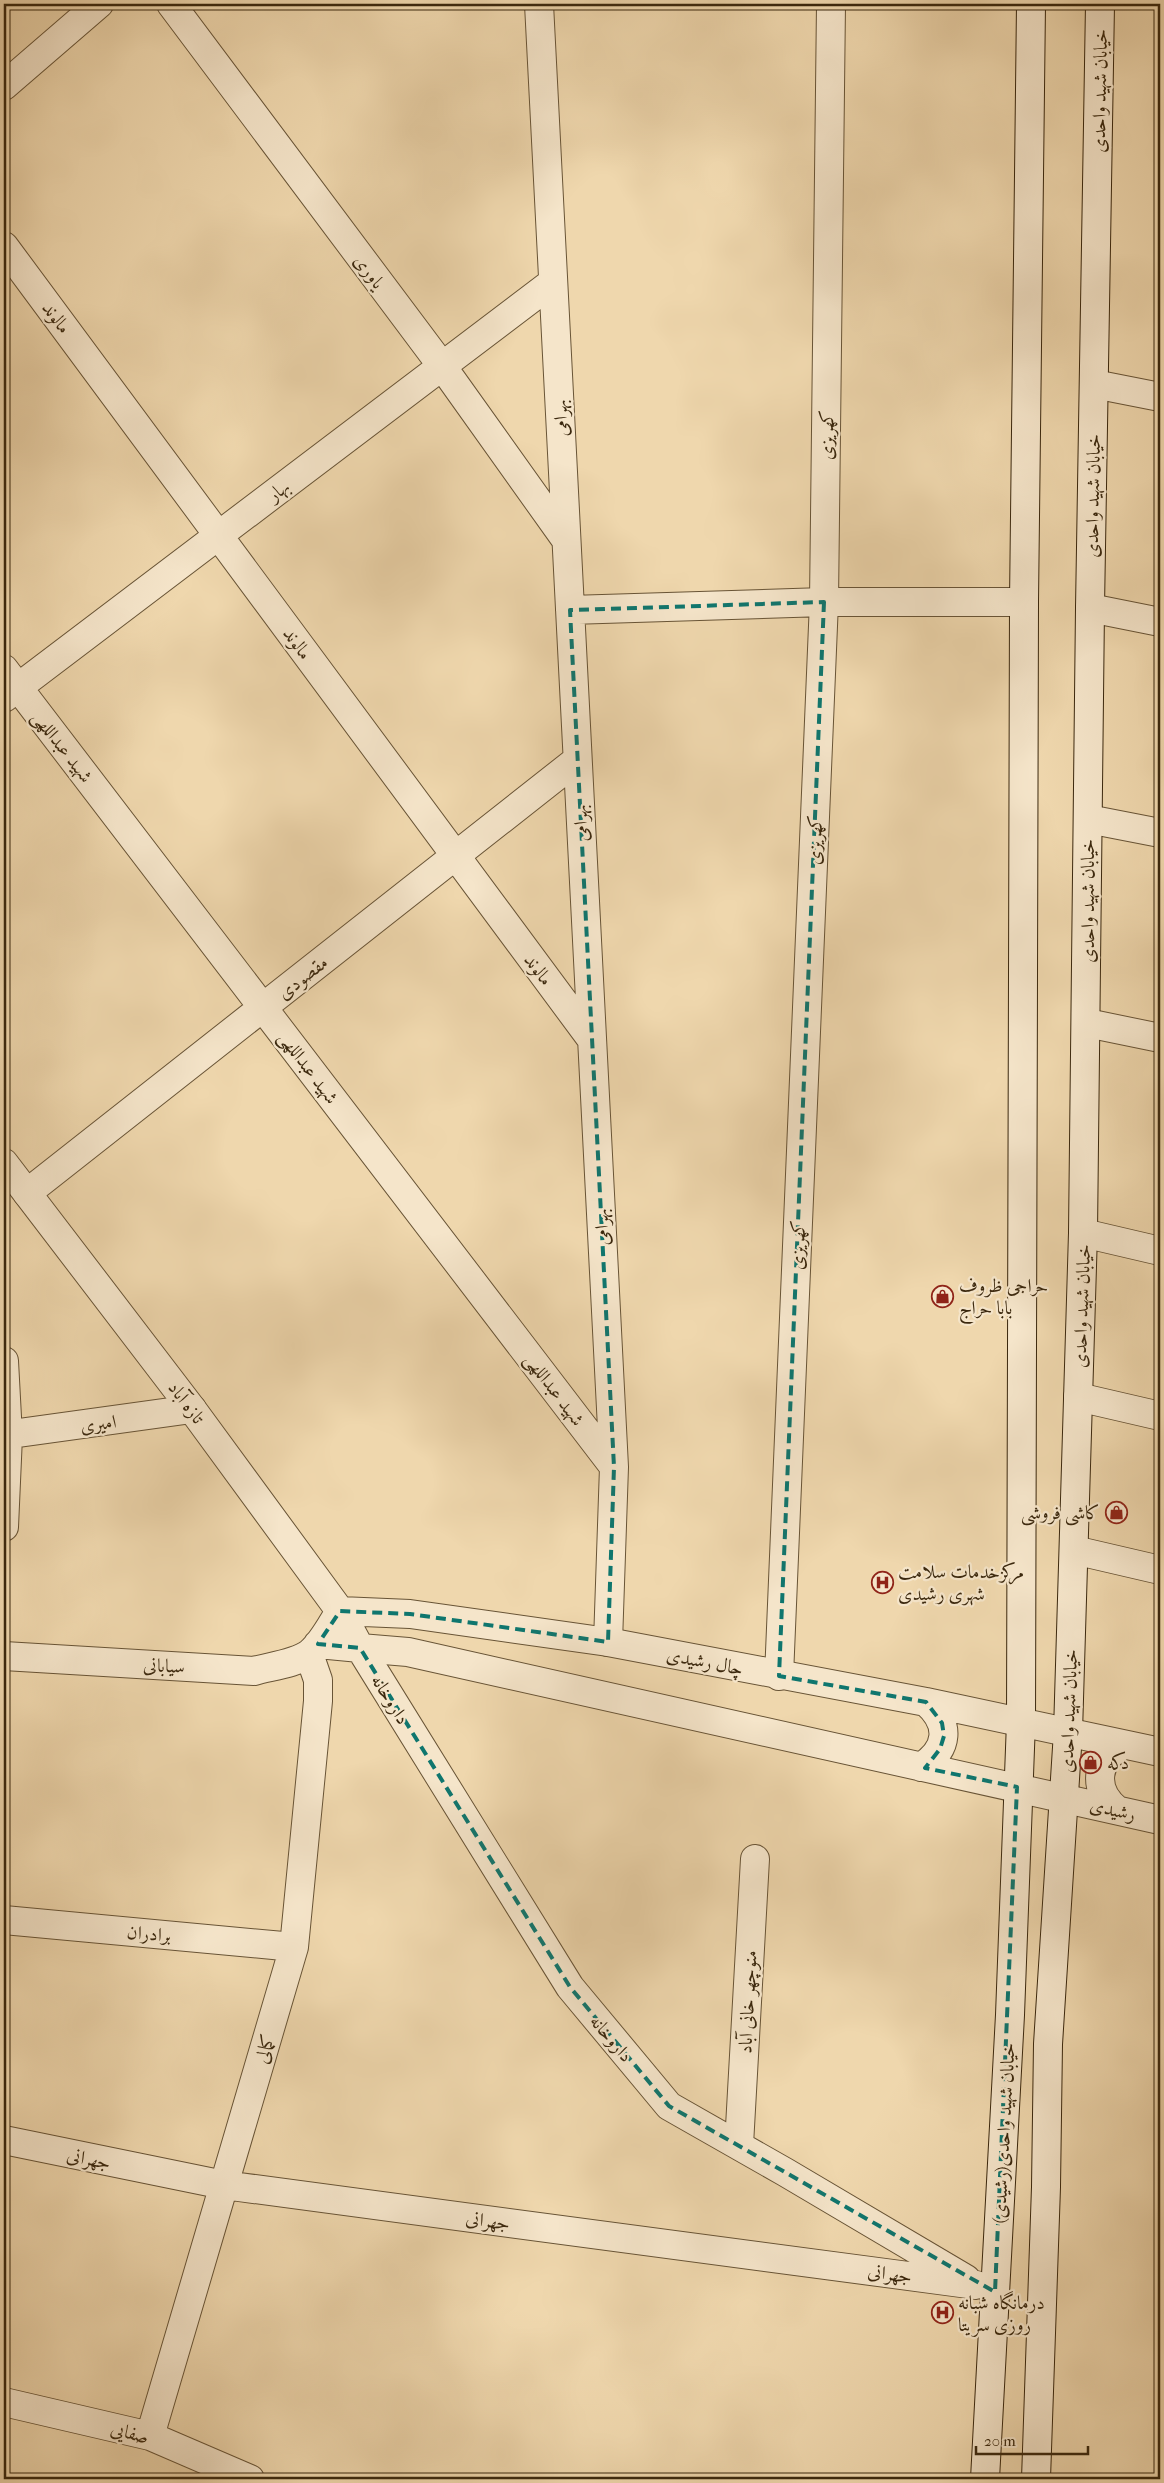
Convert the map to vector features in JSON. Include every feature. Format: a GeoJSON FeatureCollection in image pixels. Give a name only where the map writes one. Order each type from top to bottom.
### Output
{"type":"FeatureCollection","features":[{"type":"Feature","properties":{"kind":"street"},"geometry":{"type":"LineString","coordinates":[[4,86],[99,4]]}},
{"type":"Feature","properties":{"kind":"street","name":"یاوری"},"geometry":{"type":"LineString","coordinates":[[171,4],[442,366],[566,540]]}},
{"type":"Feature","properties":{"kind":"street","name":"بهرامی"},"geometry":{"type":"LineString","coordinates":[[539,4],[614,1466],[608,1642]]}},
{"type":"Feature","properties":{"kind":"street","name":"کهریزی"},"geometry":{"type":"LineString","coordinates":[[780,1676],[824,602],[831,4]]}},
{"type":"Feature","properties":{"kind":"street"},"geometry":{"type":"LineString","coordinates":[[1017,1786],[1021,1722],[1024,602],[1031,4]]}},
{"type":"Feature","properties":{"kind":"street","name":"خیابان شهید واحدی"},"geometry":{"type":"LineString","coordinates":[[1065,1798],[1083,1233],[1087,1023],[1090,608],[1100,4]]}},
{"type":"Feature","properties":{"kind":"street","name":"مالوند"},"geometry":{"type":"LineString","coordinates":[[4,246],[592,1040]]}},
{"type":"Feature","properties":{"kind":"street","name":"بهار"},"geometry":{"type":"LineString","coordinates":[[8,685],[218,535],[553,282]]}},
{"type":"Feature","properties":{"kind":"street"},"geometry":{"type":"LineString","coordinates":[[1094,384],[1160,397]]}},
{"type":"Feature","properties":{"kind":"street"},"geometry":{"type":"LineString","coordinates":[[570,610],[824,602],[1024,602]]}},
{"type":"Feature","properties":{"kind":"street"},"geometry":{"type":"LineString","coordinates":[[1090,608],[1160,622]]}},
{"type":"Feature","properties":{"kind":"street","name":"شهید عبداللهی"},"geometry":{"type":"LineString","coordinates":[[8,685],[264,1007],[614,1466]]}},
{"type":"Feature","properties":{"kind":"street","name":"مقصودی"},"geometry":{"type":"LineString","coordinates":[[27,1193],[577,760]]}},
{"type":"Feature","properties":{"kind":"street"},"geometry":{"type":"LineString","coordinates":[[1088,818],[1160,833]]}},
{"type":"Feature","properties":{"kind":"street"},"geometry":{"type":"LineString","coordinates":[[1087,1023],[1160,1038]]}},
{"type":"Feature","properties":{"kind":"street","name":"تازه آباد"},"geometry":{"type":"LineString","coordinates":[[4,1163],[192,1409],[340,1611],[360,1648]]}},
{"type":"Feature","properties":{"kind":"street"},"geometry":{"type":"LineString","coordinates":[[1083,1233],[1160,1251]]}},
{"type":"Feature","properties":{"kind":"street"},"geometry":{"type":"LineString","coordinates":[[4,1361],[6,1436],[4,1527]]}},
{"type":"Feature","properties":{"kind":"street"},"geometry":{"type":"LineString","coordinates":[[1078,1397],[1160,1416]]}},
{"type":"Feature","properties":{"kind":"street","name":"امیری"},"geometry":{"type":"LineString","coordinates":[[6,1436],[192,1409]]}},
{"type":"Feature","properties":{"kind":"street"},"geometry":{"type":"LineString","coordinates":[[1074,1550],[1160,1570]]}},
{"type":"Feature","properties":{"kind":"street"},"geometry":{"type":"LineString","coordinates":[[314,1649],[340,1611]]}},
{"type":"Feature","properties":{"kind":"street","name":"چال رشیدی"},"geometry":{"type":"LineString","coordinates":[[340,1611],[410,1614],[608,1642],[780,1676],[926,1702],[1068,1732]]}},
{"type":"Feature","properties":{"kind":"street"},"geometry":{"type":"LineString","coordinates":[[360,1648],[408,1652],[1065,1798],[1048,2044],[1046,2188],[1036,2479]]}},
{"type":"Feature","properties":{"kind":"street","name":"سیابانی"},"geometry":{"type":"LineString","coordinates":[[4,1656],[254,1671],[294,1660],[314,1649],[360,1648]]}},
{"type":"Feature","properties":{"kind":"street","name":"داروخانه"},"geometry":{"type":"LineString","coordinates":[[360,1648],[570,1987],[668,2106],[739,2145],[985,2288]]}},
{"type":"Feature","properties":{"kind":"street","name":"کمالی"},"geometry":{"type":"LineString","coordinates":[[150,2436],[294,1947],[318,1701],[318,1680],[314,1649]]}},
{"type":"Feature","properties":{"kind":"street"},"geometry":{"type":"LineString","coordinates":[[921,1767],[932,1760],[940,1749],[944,1736],[942,1723],[936,1710],[926,1702]]}},
{"type":"Feature","properties":{"kind":"street"},"geometry":{"type":"LineString","coordinates":[[1068,1732],[1160,1752]]}},
{"type":"Feature","properties":{"kind":"street"},"geometry":{"type":"LineString","coordinates":[[1117,1810],[1105,1798],[1100,1781],[1106,1759],[1114,1750],[1124,1744]]}},
{"type":"Feature","properties":{"kind":"street","name":"خیابان شهید واحدی(رشیدی)"},"geometry":{"type":"LineString","coordinates":[[985,2479],[985,2288],[1010,2015],[1017,1786]]}},
{"type":"Feature","properties":{"kind":"street","name":"رشیدی"},"geometry":{"type":"LineString","coordinates":[[1065,1798],[1160,1820]]}},
{"type":"Feature","properties":{"kind":"street","name":"منوچهر خانی آباد"},"geometry":{"type":"LineString","coordinates":[[739,2145],[755,1859]]}},
{"type":"Feature","properties":{"kind":"street","name":"برادران"},"geometry":{"type":"LineString","coordinates":[[4,1920],[294,1947]]}},
{"type":"Feature","properties":{"kind":"street","name":"جهرانی"},"geometry":{"type":"LineString","coordinates":[[4,2140],[224,2186],[985,2288]]}},
{"type":"Feature","properties":{"kind":"street","name":"صفایی"},"geometry":{"type":"LineString","coordinates":[[4,2402],[150,2436],[250,2479]]}},
{"type":"Feature","properties":{"kind":"highlighted area"},"geometry":{"type":"Polygon","coordinates":[[[824,602],[779,1676],[926,1702],[942,1723],[944,1736],[940,1749],[925,1768],[1017,1787],[995,2292],[669,2106],[570,1987],[360,1648],[318,1644],[340,1611],[410,1614],[608,1642],[614,1467],[570,610],[824,602]]]}},
{"type":"Feature","properties":{"kind":"place","name":"حراجی ظروف بابا حراج"},"geometry":{"type":"Point","coordinates":[943,1296]}},
{"type":"Feature","properties":{"kind":"place","name":"کاشی فروشی"},"geometry":{"type":"Point","coordinates":[1116,1512]}},
{"type":"Feature","properties":{"kind":"place","name":"مرکزخدمات سلامت شهری رشیدی"},"geometry":{"type":"Point","coordinates":[882,1582]}},
{"type":"Feature","properties":{"kind":"place","name":"دکه"},"geometry":{"type":"Point","coordinates":[1091,1762]}},
{"type":"Feature","properties":{"kind":"place","name":"درمانگاه شبانه روزی سریتا"},"geometry":{"type":"Point","coordinates":[942,2313]}}]}
